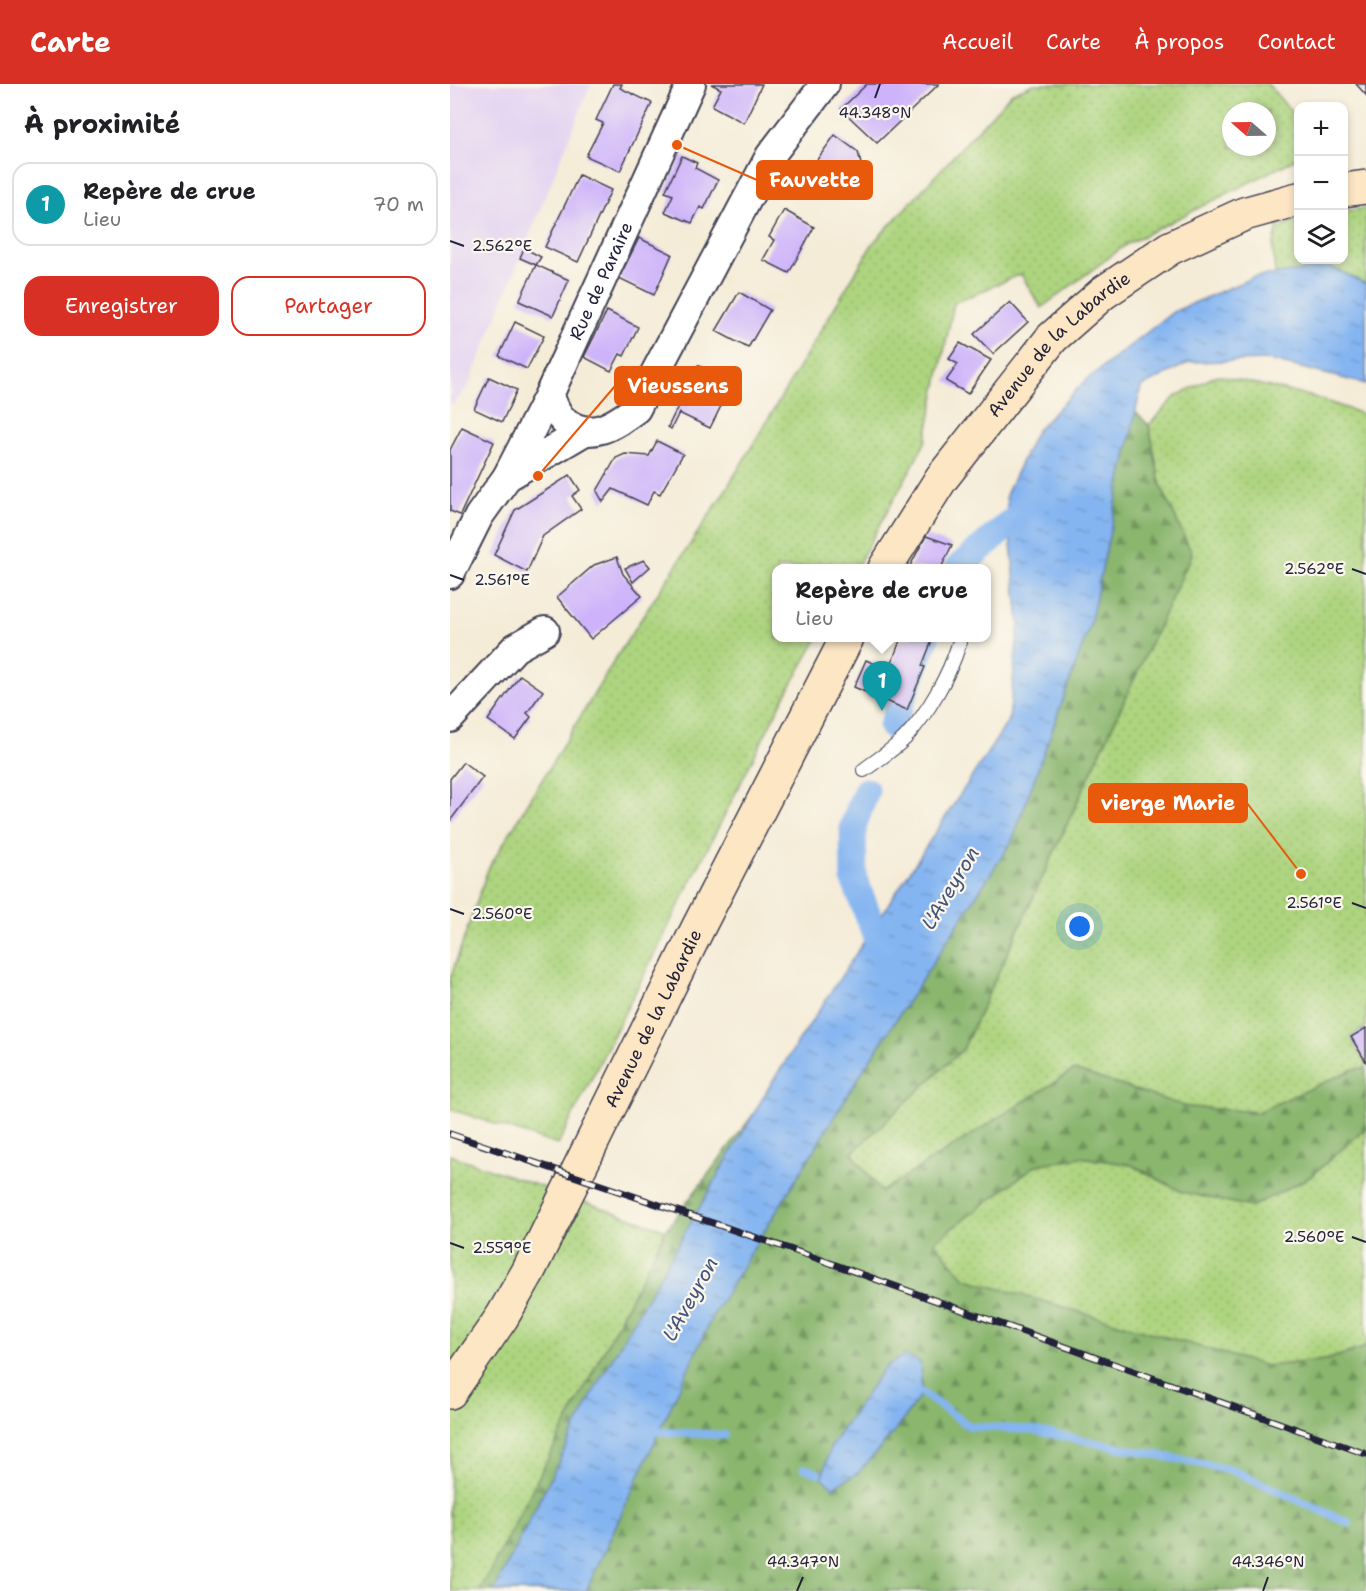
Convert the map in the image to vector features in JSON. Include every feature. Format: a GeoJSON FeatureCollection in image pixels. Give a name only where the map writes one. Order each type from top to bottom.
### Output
{"type":"FeatureCollection","features":[{"type":"Feature","properties":{"kind":"street","name":"Rue de Paraire"},"geometry":{"type":"LineString","coordinates":[[450,574],[479,516],[507,477],[549,395],[691,84]]}},
{"type":"Feature","properties":{"kind":"street","name":"Rue de Paraire"},"geometry":{"type":"LineString","coordinates":[[507,477],[585,431],[610,428],[636,409],[770,156],[825,84]]}},
{"type":"Feature","properties":{"kind":"street"},"geometry":{"type":"LineString","coordinates":[[1348,189],[1366,187]]}},
{"type":"Feature","properties":{"kind":"street","name":"Avenue de la Labardie"},"geometry":{"type":"LineString","coordinates":[[888,564],[941,479],[1052,338],[1103,293],[1170,248],[1244,214],[1294,200]]}},
{"type":"Feature","properties":{"kind":"street"},"geometry":{"type":"LineString","coordinates":[[549,395],[562,420],[585,431]]}},
{"type":"Feature","properties":{"kind":"street"},"geometry":{"type":"LineString","coordinates":[[450,718],[515,648],[545,631]]}},
{"type":"Feature","properties":{"kind":"street","name":"Avenue de la Labardie"},"geometry":{"type":"LineString","coordinates":[[450,1392],[502,1317],[528,1272],[708,907],[845,642]]}},
{"type":"Feature","properties":{"kind":"lane"},"geometry":{"type":"LineString","coordinates":[[864,770],[910,731],[938,689],[954,659],[959,644]]}},
{"type":"Feature","properties":{"kind":"shaded area"},"geometry":{"type":"Polygon","coordinates":[[[450,84],[591,84],[468,387],[450,407],[450,84]]]}},
{"type":"Feature","properties":{"kind":"green space"},"geometry":{"type":"Polygon","coordinates":[[[1034,84],[1268,84],[1294,115],[1294,160],[1127,244],[1041,308],[1021,274],[954,303],[925,443],[858,564],[772,564],[772,642],[816,642],[782,701],[558,1145],[450,1109],[450,979],[488,869],[619,653],[727,488],[873,243],[1012,93],[1034,84]]]}},
{"type":"Feature","properties":{"kind":"green space"},"geometry":{"type":"Polygon","coordinates":[[[1366,208],[1366,284],[1331,267],[1275,275],[1273,247],[1278,226],[1294,222],[1294,264],[1348,264],[1348,210],[1366,208]]]}},
{"type":"Feature","properties":{"kind":"green space"},"geometry":{"type":"Polygon","coordinates":[[[1217,375],[1314,397],[1366,415],[1366,1028],[1351,1037],[1366,1062],[1366,1069],[1354,1069],[1258,1112],[1187,1107],[1074,1070],[881,1192],[852,1153],[963,1049],[1192,554],[1160,484],[1149,425],[1176,396],[1217,375]]]}},
{"type":"Feature","properties":{"kind":"green space"},"geometry":{"type":"Polygon","coordinates":[[[1120,397],[1149,425],[1160,484],[1192,554],[963,1049],[852,1153],[881,1192],[1074,1070],[1187,1107],[1258,1112],[1354,1069],[1366,1068],[1366,1128],[1310,1177],[1251,1207],[1182,1192],[1132,1165],[1081,1157],[1036,1165],[934,1242],[966,1279],[1266,1366],[1326,1360],[1366,1347],[1366,1591],[480,1591],[666,1230],[1053,718],[1120,397]]]}},
{"type":"Feature","properties":{"kind":"green space"},"geometry":{"type":"Polygon","coordinates":[[[1366,1128],[1366,1347],[1326,1360],[1266,1366],[966,1279],[933,1242],[1036,1165],[1081,1157],[1132,1165],[1182,1192],[1310,1177],[1366,1128]]]}},
{"type":"Feature","properties":{"kind":"green space"},"geometry":{"type":"Polygon","coordinates":[[[450,1155],[666,1230],[480,1591],[450,1591],[450,1155]]]}},
{"type":"Feature","properties":{"kind":"water","name":"L'Aveyron"},"geometry":{"type":"Polygon","coordinates":[[[1331,267],[1366,284],[1366,384],[1269,360],[1190,362],[1141,387],[1090,625],[1012,841],[855,1083],[713,1315],[586,1591],[494,1591],[598,1383],[772,1082],[1009,720],[1019,623],[1006,495],[1036,431],[1085,381],[1173,312],[1254,277],[1331,267]]]}},
{"type":"Feature","properties":{"kind":"water"},"geometry":{"type":"Polygon","coordinates":[[[904,1355],[920,1362],[922,1393],[896,1430],[858,1473],[833,1487],[822,1477],[831,1446],[884,1368],[904,1355]]]}},
{"type":"Feature","properties":{"kind":"building"},"geometry":{"type":"Polygon","coordinates":[[[613,84],[622,84],[620,88],[652,103],[620,171],[586,156],[603,123],[596,120],[613,84]]]}},
{"type":"Feature","properties":{"kind":"building"},"geometry":{"type":"Polygon","coordinates":[[[711,84],[762,84],[744,123],[712,106],[721,89],[711,84]]]}},
{"type":"Feature","properties":{"kind":"building"},"geometry":{"type":"Polygon","coordinates":[[[867,84],[939,84],[877,143],[841,109],[867,84]]]}},
{"type":"Feature","properties":{"kind":"building"},"geometry":{"type":"Polygon","coordinates":[[[1356,84],[1366,84],[1366,95],[1356,84]]]}},
{"type":"Feature","properties":{"kind":"building"},"geometry":{"type":"Polygon","coordinates":[[[835,135],[858,152],[863,172],[848,191],[829,193],[805,176],[835,135]]]}},
{"type":"Feature","properties":{"kind":"building"},"geometry":{"type":"Polygon","coordinates":[[[682,156],[697,163],[695,168],[718,180],[704,209],[700,207],[692,223],[665,212],[673,195],[665,192],[682,156]]]}},
{"type":"Feature","properties":{"kind":"building"},"geometry":{"type":"Polygon","coordinates":[[[579,175],[611,190],[578,262],[545,247],[579,175]]]}},
{"type":"Feature","properties":{"kind":"building"},"geometry":{"type":"Polygon","coordinates":[[[784,210],[814,227],[789,273],[763,260],[774,240],[769,237],[784,210]]]}},
{"type":"Feature","properties":{"kind":"building"},"geometry":{"type":"Polygon","coordinates":[[[639,238],[672,254],[654,295],[619,278],[639,238]]]}},
{"type":"Feature","properties":{"kind":"building"},"geometry":{"type":"Polygon","coordinates":[[[524,248],[541,257],[536,265],[520,258],[524,248]]]}},
{"type":"Feature","properties":{"kind":"building"},"geometry":{"type":"Polygon","coordinates":[[[536,265],[569,280],[553,316],[519,301],[536,265]]]}},
{"type":"Feature","properties":{"kind":"building"},"geometry":{"type":"Polygon","coordinates":[[[739,292],[770,310],[748,348],[716,331],[739,292]]]}},
{"type":"Feature","properties":{"kind":"building"},"geometry":{"type":"Polygon","coordinates":[[[1010,302],[1028,322],[993,354],[974,334],[1010,302]]]}},
{"type":"Feature","properties":{"kind":"building"},"geometry":{"type":"Polygon","coordinates":[[[607,311],[638,327],[624,356],[620,354],[611,371],[584,357],[607,311]]]}},
{"type":"Feature","properties":{"kind":"building"},"geometry":{"type":"Polygon","coordinates":[[[515,322],[544,336],[527,369],[499,356],[515,322]]]}},
{"type":"Feature","properties":{"kind":"building"},"geometry":{"type":"Polygon","coordinates":[[[960,343],[991,360],[968,394],[946,381],[958,364],[949,359],[960,343]]]}},
{"type":"Feature","properties":{"kind":"building"},"geometry":{"type":"Polygon","coordinates":[[[698,365],[732,384],[710,428],[679,413],[671,429],[668,427],[698,365]]]}},
{"type":"Feature","properties":{"kind":"building"},"geometry":{"type":"Polygon","coordinates":[[[489,377],[517,390],[502,422],[474,409],[489,377]]]}},
{"type":"Feature","properties":{"kind":"building"},"geometry":{"type":"Polygon","coordinates":[[[462,427],[494,442],[460,515],[450,511],[450,450],[462,427]]]}},
{"type":"Feature","properties":{"kind":"building"},"geometry":{"type":"Polygon","coordinates":[[[657,441],[683,454],[660,494],[654,491],[647,505],[613,489],[603,502],[597,491],[616,458],[625,454],[649,456],[657,441]]]}},
{"type":"Feature","properties":{"kind":"building"},"geometry":{"type":"Polygon","coordinates":[[[570,475],[580,490],[572,496],[581,509],[543,536],[527,572],[494,555],[515,510],[570,475]]]}},
{"type":"Feature","properties":{"kind":"building"},"geometry":{"type":"Polygon","coordinates":[[[926,536],[952,545],[943,564],[911,564],[926,536]]]}},
{"type":"Feature","properties":{"kind":"building"},"geometry":{"type":"Polygon","coordinates":[[[617,557],[623,574],[642,596],[591,639],[557,597],[594,565],[617,557]]]}},
{"type":"Feature","properties":{"kind":"building"},"geometry":{"type":"Polygon","coordinates":[[[644,560],[650,567],[633,582],[625,568],[644,560]]]}},
{"type":"Feature","properties":{"kind":"building"},"geometry":{"type":"Polygon","coordinates":[[[900,642],[931,642],[922,666],[925,667],[907,710],[854,687],[866,660],[889,670],[900,642]]]}},
{"type":"Feature","properties":{"kind":"building"},"geometry":{"type":"Polygon","coordinates":[[[520,675],[543,691],[527,713],[531,717],[515,739],[488,720],[520,675]]]}},
{"type":"Feature","properties":{"kind":"building"},"geometry":{"type":"Polygon","coordinates":[[[463,762],[483,777],[450,821],[450,779],[463,762]]]}},
{"type":"Feature","properties":{"kind":"building"},"geometry":{"type":"Polygon","coordinates":[[[1366,1028],[1366,1062],[1351,1037],[1366,1028]]]}},
{"type":"Feature","properties":{"kind":"waterway"},"geometry":{"type":"LineString","coordinates":[[963,564],[1037,500]]}},
{"type":"Feature","properties":{"kind":"waterway"},"geometry":{"type":"LineString","coordinates":[[892,726],[924,642]]}},
{"type":"Feature","properties":{"kind":"waterway"},"geometry":{"type":"LineString","coordinates":[[866,791],[853,826],[854,879],[887,964]]}},
{"type":"Feature","properties":{"kind":"waterway"},"geometry":{"type":"LineString","coordinates":[[922,1393],[969,1426],[1032,1430],[1232,1470],[1349,1523]]}},
{"type":"Feature","properties":{"kind":"waterway"},"geometry":{"type":"LineString","coordinates":[[650,1431],[724,1435]]}},
{"type":"Feature","properties":{"kind":"waterway"},"geometry":{"type":"LineString","coordinates":[[804,1468],[818,1473]]}},
{"type":"Feature","properties":{"kind":"railway"},"geometry":{"type":"LineString","coordinates":[[450,1134],[819,1259],[1366,1454]]}},
{"type":"Feature","properties":{"kind":"place","name":"Fauvette"},"geometry":{"type":"Point","coordinates":[677,145]}},
{"type":"Feature","properties":{"kind":"place","name":"Vieussens"},"geometry":{"type":"Point","coordinates":[538,476]}},
{"type":"Feature","properties":{"kind":"place","name":"Repère de crue"},"geometry":{"type":"Point","coordinates":[882,711]}},
{"type":"Feature","properties":{"kind":"place","name":"vierge Marie"},"geometry":{"type":"Point","coordinates":[1301,874]}}]}
